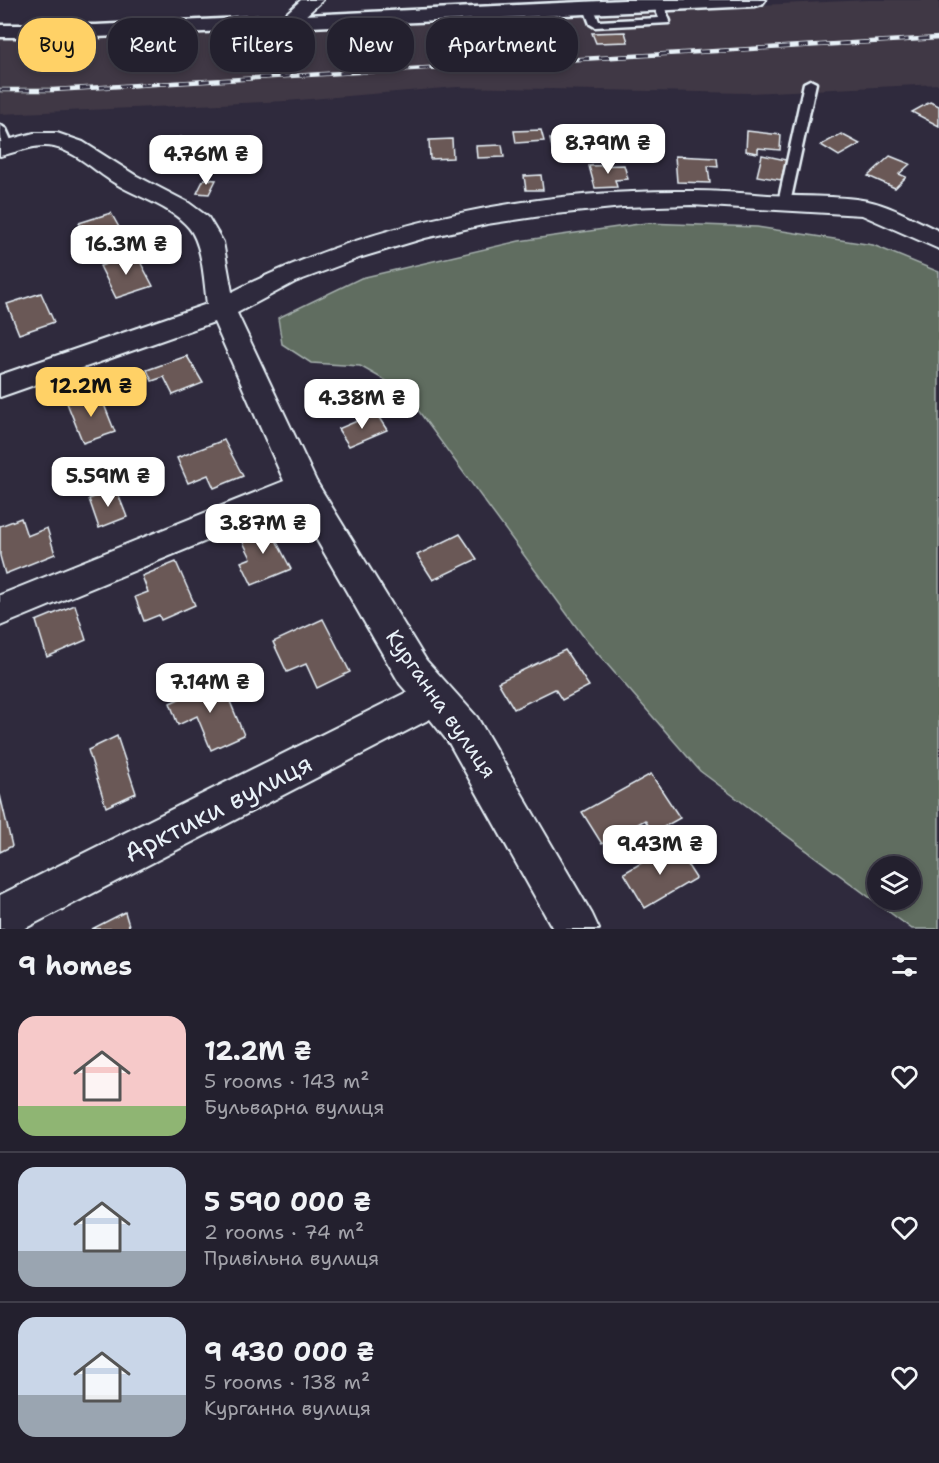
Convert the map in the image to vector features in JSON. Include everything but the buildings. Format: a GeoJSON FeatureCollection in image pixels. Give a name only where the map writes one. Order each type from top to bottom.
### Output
{"type":"FeatureCollection","features":[{"type":"Feature","properties":{"kind":"street"},"geometry":{"type":"LineString","coordinates":[[292,18],[313,0]]}},
{"type":"Feature","properties":{"kind":"street"},"geometry":{"type":"LineString","coordinates":[[315,21],[754,0]]}},
{"type":"Feature","properties":{"kind":"street"},"geometry":{"type":"LineString","coordinates":[[0,32],[96,31],[210,26]]}},
{"type":"Feature","properties":{"kind":"street","name":"Курганна вулиця"},"geometry":{"type":"LineString","coordinates":[[3,142],[57,140],[75,147],[126,180],[180,208],[199,223],[210,242],[222,309],[303,487],[413,672],[451,713],[481,758],[578,929]]}},
{"type":"Feature","properties":{"kind":"street"},"geometry":{"type":"LineString","coordinates":[[0,387],[222,309],[286,276],[353,251],[420,231],[487,216],[555,206],[623,200],[692,198],[784,203],[866,208],[939,241]]}},
{"type":"Feature","properties":{"kind":"street"},"geometry":{"type":"LineString","coordinates":[[0,611],[303,487]]}},
{"type":"Feature","properties":{"kind":"street","name":"Арктики вулиця"},"geometry":{"type":"LineString","coordinates":[[0,918],[436,697]]}},
{"type":"Feature","properties":{"kind":"lane"},"geometry":{"type":"LineString","coordinates":[[784,203],[810,83]]}},
{"type":"Feature","properties":{"kind":"shaded area"},"geometry":{"type":"Polygon","coordinates":[[[869,0],[939,0],[939,84],[749,93],[457,87],[286,101],[0,114],[0,37],[18,37],[18,72],[96,72],[96,36],[108,35],[108,72],[198,72],[198,31],[210,31],[210,72],[315,72],[315,26],[327,25],[327,72],[414,72],[414,21],[426,21],[426,72],[578,72],[578,18],[482,18],[869,0]]]}},
{"type":"Feature","properties":{"kind":"green space"},"geometry":{"type":"Polygon","coordinates":[[[646,223],[757,227],[873,245],[939,272],[939,929],[912,929],[887,910],[921,910],[921,856],[867,856],[867,895],[700,771],[586,640],[404,391],[360,366],[311,363],[282,344],[278,318],[361,278],[519,241],[646,223]]]}},
{"type":"Feature","properties":{"kind":"railway"},"geometry":{"type":"LineString","coordinates":[[0,90],[53,90],[939,38]]}}]}
